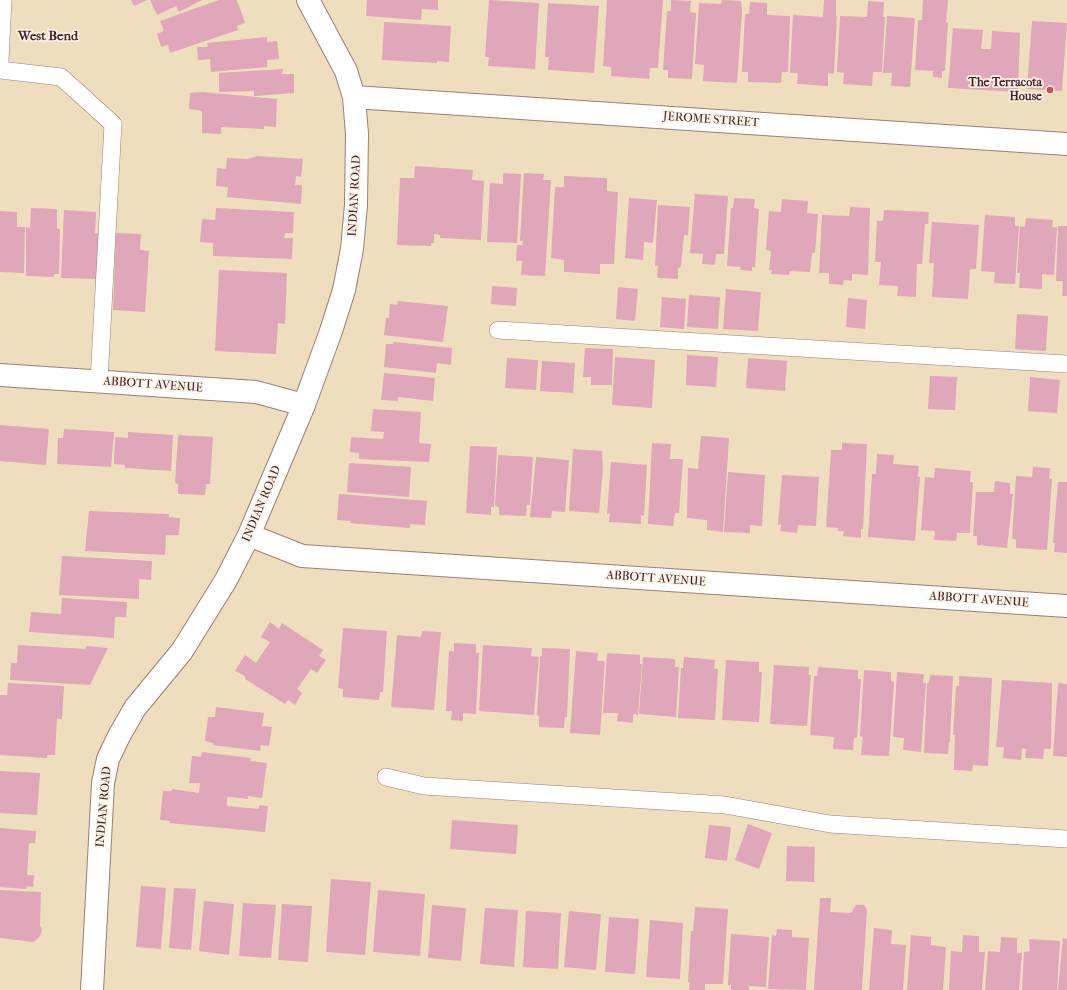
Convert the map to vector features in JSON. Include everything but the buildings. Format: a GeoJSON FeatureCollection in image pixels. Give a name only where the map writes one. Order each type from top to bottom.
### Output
{"type":"FeatureCollection","features":[{"type":"Feature","properties":{"kind":"street","name":"INDIAN ROAD"},"geometry":{"type":"LineString","coordinates":[[92,990],[103,783],[108,759],[118,736],[135,708],[182,650],[226,580],[249,535],[304,405],[331,332],[344,290],[352,249],[356,205],[357,134],[354,97],[346,71],[308,0]]}},
{"type":"Feature","properties":{"kind":"street","name":"JEROME STREET"},"geometry":{"type":"LineString","coordinates":[[354,97],[1067,144]]}},
{"type":"Feature","properties":{"kind":"street","name":"ABBOTT AVENUE"},"geometry":{"type":"LineString","coordinates":[[0,375],[256,392],[304,405]]}},
{"type":"Feature","properties":{"kind":"street","name":"ABBOTT AVENUE"},"geometry":{"type":"LineString","coordinates":[[249,535],[302,556],[1067,606]]}},
{"type":"Feature","properties":{"kind":"lane"},"geometry":{"type":"LineString","coordinates":[[0,61],[3,0]]}},
{"type":"Feature","properties":{"kind":"lane"},"geometry":{"type":"LineString","coordinates":[[0,70],[61,77],[113,124],[99,381]]}},
{"type":"Feature","properties":{"kind":"lane"},"geometry":{"type":"LineString","coordinates":[[498,330],[1067,364]]}},
{"type":"Feature","properties":{"kind":"lane"},"geometry":{"type":"LineString","coordinates":[[386,777],[424,786],[725,805],[830,824],[1067,840]]}},
{"type":"Feature","properties":{"kind":"place","name":"The Terracota House"},"geometry":{"type":"Point","coordinates":[1050,90]}},
{"type":"Feature","properties":{"kind":"district","name":"West Bend"},"geometry":{"type":"Point","coordinates":[48,37]}}]}
